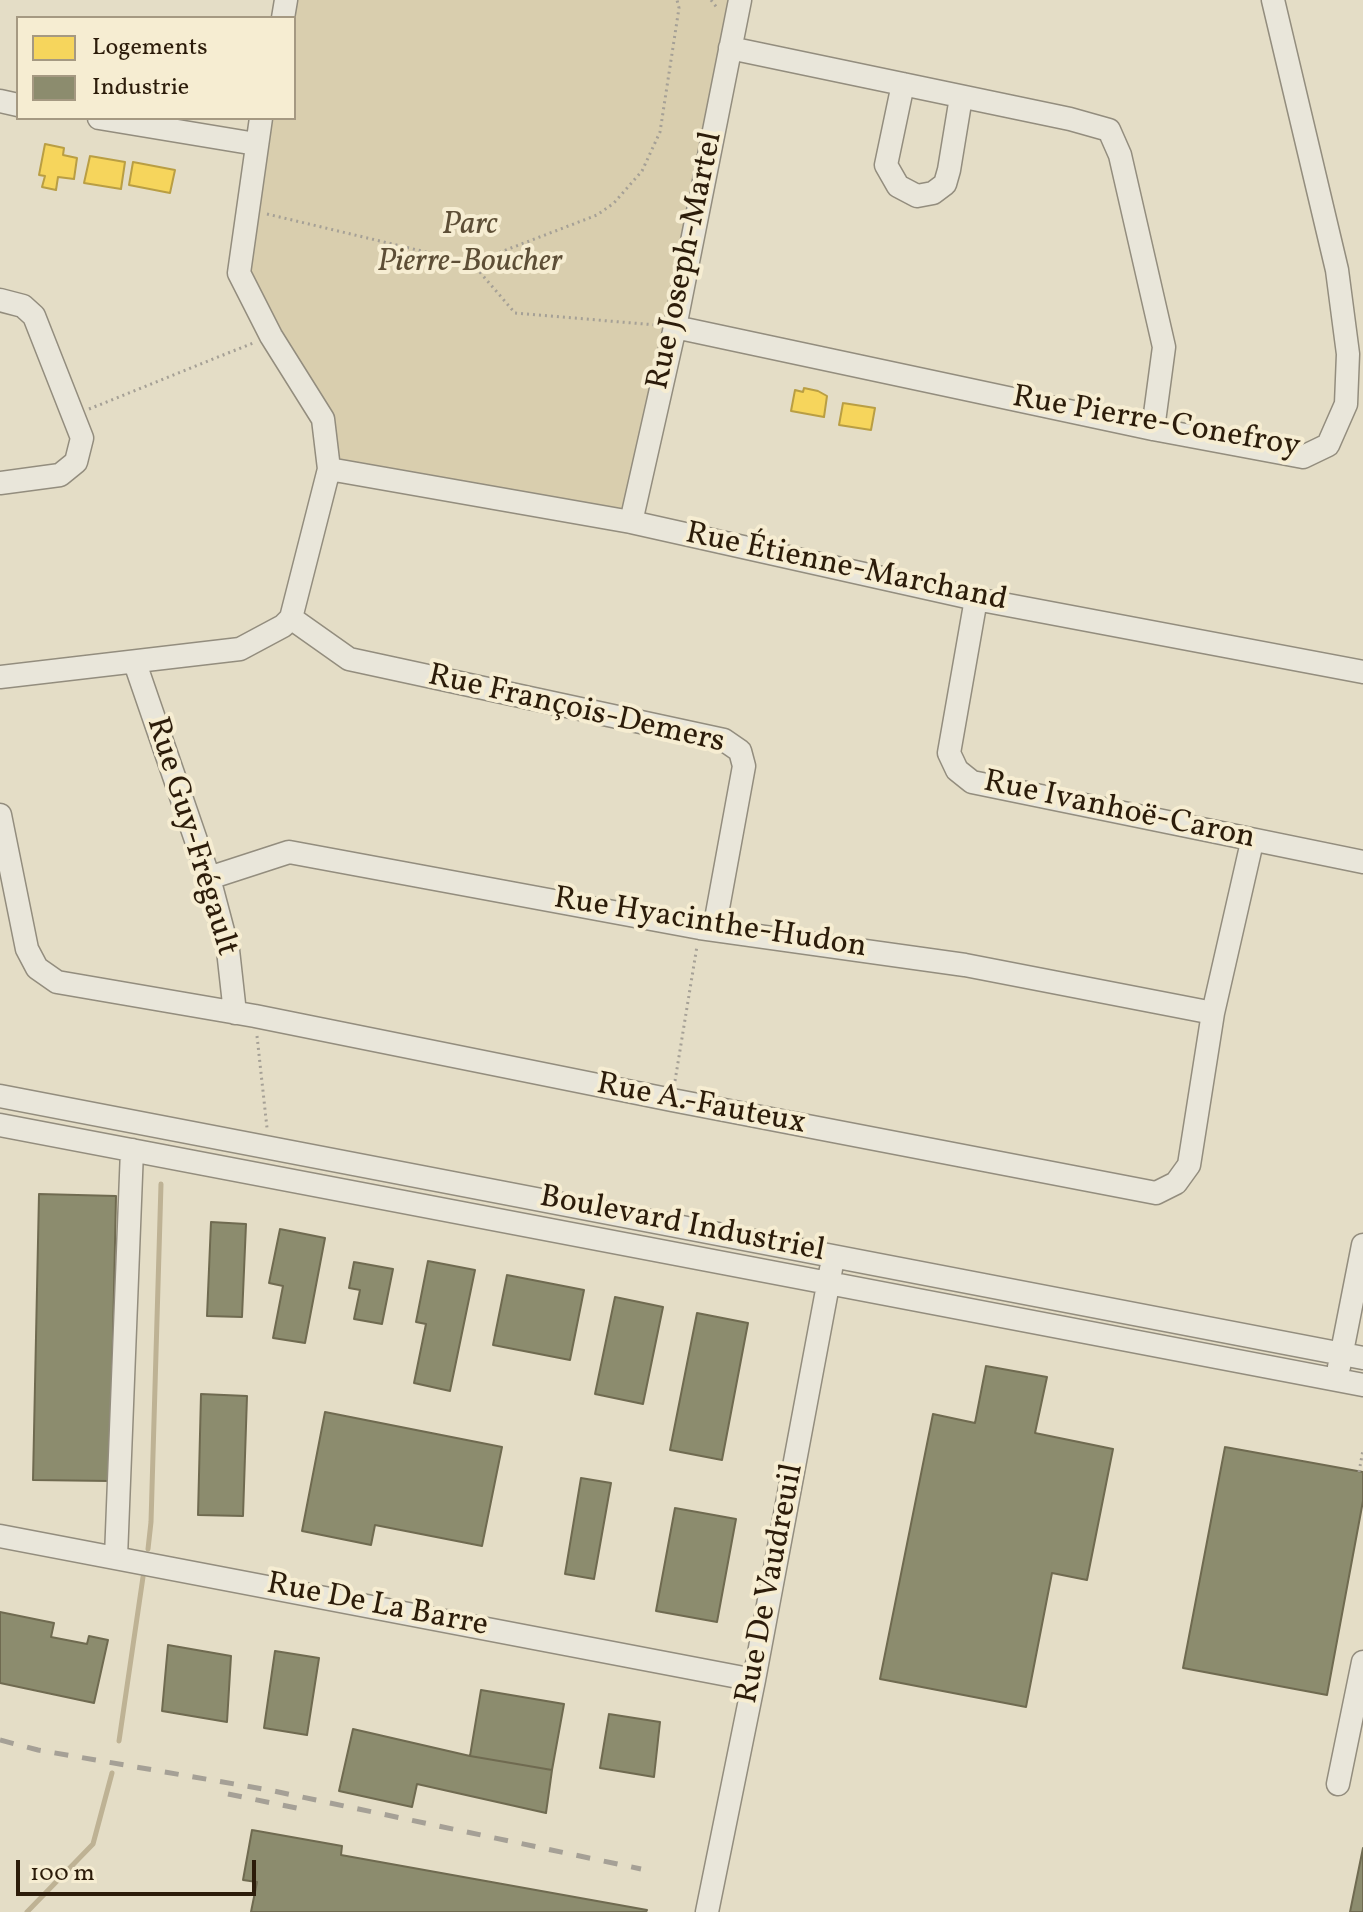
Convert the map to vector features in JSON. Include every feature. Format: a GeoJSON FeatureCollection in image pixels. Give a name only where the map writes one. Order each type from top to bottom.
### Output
{"type":"FeatureCollection","features":[{"type":"Feature","properties":{"kind":"street","name":"Rue Joseph-Martel"},"geometry":{"type":"LineString","coordinates":[[631,522],[675,327],[740,0]]}},
{"type":"Feature","properties":{"kind":"street","name":"Rue Pierre-Conefroy"},"geometry":{"type":"LineString","coordinates":[[675,327],[1153,429],[1303,457],[1328,445],[1346,404],[1348,354],[1337,270],[1273,0]]}},
{"type":"Feature","properties":{"kind":"street"},"geometry":{"type":"LineString","coordinates":[[730,48],[1070,119],[1109,130],[1120,155],[1164,347],[1153,429]]}},
{"type":"Feature","properties":{"kind":"street"},"geometry":{"type":"LineString","coordinates":[[903,84],[886,165],[898,186],[917,196],[933,193],[945,184],[961,97]]}},
{"type":"Feature","properties":{"kind":"street"},"geometry":{"type":"LineString","coordinates":[[111,120],[256,144]]}},
{"type":"Feature","properties":{"kind":"street"},"geometry":{"type":"LineString","coordinates":[[0,677],[240,649],[283,626],[291,618],[329,469],[323,419],[271,336],[239,273],[261,120]]}},
{"type":"Feature","properties":{"kind":"street"},"geometry":{"type":"LineString","coordinates":[[0,300],[23,306],[34,316],[82,438],[76,462],[60,475],[0,483]]}},
{"type":"Feature","properties":{"kind":"street","name":"Rue Étienne-Marchand"},"geometry":{"type":"LineString","coordinates":[[329,469],[631,522],[976,599],[1363,672]]}},
{"type":"Feature","properties":{"kind":"street","name":"Rue Ivanhoë-Caron"},"geometry":{"type":"LineString","coordinates":[[976,599],[949,753],[957,770],[972,782],[1252,842],[1363,862]]}},
{"type":"Feature","properties":{"kind":"street","name":"Rue François-Demers"},"geometry":{"type":"LineString","coordinates":[[291,618],[349,659],[724,740],[740,751],[744,766],[707,929]]}},
{"type":"Feature","properties":{"kind":"street","name":"Rue Guy-Frégault"},"geometry":{"type":"LineString","coordinates":[[135,663],[209,878],[245,1014]]}},
{"type":"Feature","properties":{"kind":"street","name":"Rue A.-Fauteux"},"geometry":{"type":"LineString","coordinates":[[0,815],[27,949],[37,968],[57,982],[245,1014],[1156,1193],[1176,1183],[1189,1165],[1213,1013],[1252,842]]}},
{"type":"Feature","properties":{"kind":"street","name":"Rue Hyacinthe-Hudon"},"geometry":{"type":"LineString","coordinates":[[209,878],[289,852],[707,929],[965,965],[1213,1013]]}},
{"type":"Feature","properties":{"kind":"street","name":"Boulevard Industriel"},"geometry":{"type":"LineString","coordinates":[[0,1096],[1352,1356]]}},
{"type":"Feature","properties":{"kind":"street"},"geometry":{"type":"LineString","coordinates":[[116,1557],[138,1151],[147,1124]]}},
{"type":"Feature","properties":{"kind":"street","name":"Boulevard Industriel"},"geometry":{"type":"LineString","coordinates":[[0,1125],[1363,1385]]}},
{"type":"Feature","properties":{"kind":"street"},"geometry":{"type":"LineString","coordinates":[[210,1164],[215,1137]]}},
{"type":"Feature","properties":{"kind":"street"},"geometry":{"type":"LineString","coordinates":[[355,1192],[361,1165]]}},
{"type":"Feature","properties":{"kind":"street"},"geometry":{"type":"LineString","coordinates":[[506,1221],[514,1194]]}},
{"type":"Feature","properties":{"kind":"street"},"geometry":{"type":"LineString","coordinates":[[610,1241],[616,1214]]}},
{"type":"Feature","properties":{"kind":"street"},"geometry":{"type":"LineString","coordinates":[[673,1253],[681,1226]]}},
{"type":"Feature","properties":{"kind":"street"},"geometry":{"type":"LineString","coordinates":[[1336,1379],[1352,1356],[1363,1245]]}},
{"type":"Feature","properties":{"kind":"street","name":"Rue De Vaudreuil"},"geometry":{"type":"LineString","coordinates":[[707,1912],[834,1256]]}},
{"type":"Feature","properties":{"kind":"street"},"geometry":{"type":"LineString","coordinates":[[1216,1357],[1220,1330]]}},
{"type":"Feature","properties":{"kind":"street","name":"Rue De La Barre"},"geometry":{"type":"LineString","coordinates":[[0,1536],[754,1680]]}},
{"type":"Feature","properties":{"kind":"street"},"geometry":{"type":"LineString","coordinates":[[1338,1784],[1363,1662]]}},
{"type":"Feature","properties":{"kind":"path"},"geometry":{"type":"LineString","coordinates":[[247,209],[472,263],[597,215],[614,203],[642,171],[660,132],[679,8],[677,0]]}},
{"type":"Feature","properties":{"kind":"path"},"geometry":{"type":"LineString","coordinates":[[472,263],[515,313],[675,327]]}},
{"type":"Feature","properties":{"kind":"path"},"geometry":{"type":"LineString","coordinates":[[73,416],[271,336]]}},
{"type":"Feature","properties":{"kind":"path"},"geometry":{"type":"LineString","coordinates":[[672,1100],[707,929]]}},
{"type":"Feature","properties":{"kind":"path"},"geometry":{"type":"LineString","coordinates":[[245,1014],[269,1147]]}},
{"type":"Feature","properties":{"kind":"path"},"geometry":{"type":"LineString","coordinates":[[1359,1472],[1363,1450]]}},
{"type":"Feature","properties":{"kind":"green space","name":"Parc Pierre-Boucher"},"geometry":{"type":"Polygon","coordinates":[[[286,0],[740,0],[631,522],[329,469],[323,419],[239,273],[261,120],[296,120],[296,16],[293,16],[286,0]]]}},
{"type":"Feature","properties":{"kind":"building: Logements"},"geometry":{"type":"Polygon","coordinates":[[[45,144],[64,148],[63,155],[77,158],[74,179],[58,177],[56,190],[42,187],[45,176],[39,175],[45,144]]]}},
{"type":"Feature","properties":{"kind":"building: Logements"},"geometry":{"type":"Polygon","coordinates":[[[90,156],[125,162],[121,189],[84,183],[90,156]]]}},
{"type":"Feature","properties":{"kind":"building: Logements"},"geometry":{"type":"Polygon","coordinates":[[[133,162],[175,170],[170,193],[129,185],[133,162]]]}},
{"type":"Feature","properties":{"kind":"building: Logements"},"geometry":{"type":"Polygon","coordinates":[[[804,388],[827,396],[824,417],[791,411],[795,390],[803,392],[804,388]]]}},
{"type":"Feature","properties":{"kind":"building: Logements"},"geometry":{"type":"Polygon","coordinates":[[[843,403],[875,408],[871,430],[839,425],[843,403]]]}},
{"type":"Feature","properties":{"kind":"building: Industrie"},"geometry":{"type":"Polygon","coordinates":[[[39,1194],[116,1196],[110,1481],[33,1480],[39,1194]]]}},
{"type":"Feature","properties":{"kind":"building: Industrie"},"geometry":{"type":"Polygon","coordinates":[[[211,1222],[246,1224],[242,1317],[207,1316],[211,1222]]]}},
{"type":"Feature","properties":{"kind":"building: Industrie"},"geometry":{"type":"Polygon","coordinates":[[[280,1229],[325,1238],[305,1343],[273,1338],[283,1286],[269,1283],[280,1229]]]}},
{"type":"Feature","properties":{"kind":"building: Industrie"},"geometry":{"type":"Polygon","coordinates":[[[428,1261],[475,1270],[450,1391],[414,1383],[426,1324],[416,1322],[428,1261]]]}},
{"type":"Feature","properties":{"kind":"building: Industrie"},"geometry":{"type":"Polygon","coordinates":[[[354,1262],[393,1269],[382,1324],[354,1319],[360,1290],[349,1288],[354,1262]]]}},
{"type":"Feature","properties":{"kind":"building: Industrie"},"geometry":{"type":"Polygon","coordinates":[[[507,1275],[584,1290],[570,1360],[493,1345],[507,1275]]]}},
{"type":"Feature","properties":{"kind":"building: Industrie"},"geometry":{"type":"Polygon","coordinates":[[[615,1297],[663,1307],[643,1404],[595,1394],[615,1297]]]}},
{"type":"Feature","properties":{"kind":"building: Industrie"},"geometry":{"type":"Polygon","coordinates":[[[697,1313],[748,1323],[722,1460],[670,1450],[697,1313]]]}},
{"type":"Feature","properties":{"kind":"building: Industrie"},"geometry":{"type":"Polygon","coordinates":[[[986,1366],[1047,1377],[1035,1433],[1113,1449],[1087,1580],[1052,1573],[1026,1707],[880,1679],[933,1414],[975,1423],[986,1366]]]}},
{"type":"Feature","properties":{"kind":"building: Industrie"},"geometry":{"type":"Polygon","coordinates":[[[201,1394],[247,1396],[243,1516],[198,1515],[201,1394]]]}},
{"type":"Feature","properties":{"kind":"building: Industrie"},"geometry":{"type":"Polygon","coordinates":[[[325,1412],[502,1447],[482,1546],[375,1525],[371,1545],[302,1531],[325,1412]]]}},
{"type":"Feature","properties":{"kind":"building: Industrie"},"geometry":{"type":"Polygon","coordinates":[[[1225,1447],[1363,1472],[1363,1501],[1327,1695],[1183,1668],[1225,1447]]]}},
{"type":"Feature","properties":{"kind":"building: Industrie"},"geometry":{"type":"Polygon","coordinates":[[[581,1478],[611,1483],[594,1579],[565,1574],[581,1478]]]}},
{"type":"Feature","properties":{"kind":"building: Industrie"},"geometry":{"type":"Polygon","coordinates":[[[675,1508],[736,1519],[717,1622],[656,1611],[675,1508]]]}},
{"type":"Feature","properties":{"kind":"building: Industrie"},"geometry":{"type":"Polygon","coordinates":[[[0,1612],[54,1623],[51,1637],[87,1644],[89,1636],[108,1640],[94,1703],[0,1683],[0,1612]]]}},
{"type":"Feature","properties":{"kind":"building: Industrie"},"geometry":{"type":"Polygon","coordinates":[[[168,1645],[231,1656],[227,1722],[162,1711],[168,1645]]]}},
{"type":"Feature","properties":{"kind":"building: Industrie"},"geometry":{"type":"Polygon","coordinates":[[[275,1651],[319,1658],[307,1735],[264,1728],[275,1651]]]}},
{"type":"Feature","properties":{"kind":"building: Industrie"},"geometry":{"type":"Polygon","coordinates":[[[481,1690],[564,1704],[552,1770],[470,1756],[481,1690]]]}},
{"type":"Feature","properties":{"kind":"building: Industrie"},"geometry":{"type":"Polygon","coordinates":[[[609,1714],[660,1722],[654,1777],[600,1768],[609,1714]]]}},
{"type":"Feature","properties":{"kind":"building: Industrie"},"geometry":{"type":"Polygon","coordinates":[[[353,1729],[470,1756],[552,1770],[546,1813],[417,1784],[412,1807],[339,1791],[353,1729]]]}},
{"type":"Feature","properties":{"kind":"building: Industrie"},"geometry":{"type":"Polygon","coordinates":[[[252,1830],[342,1846],[341,1855],[647,1910],[251,1912],[257,1882],[243,1880],[252,1830]]]}},
{"type":"Feature","properties":{"kind":"building: Industrie"},"geometry":{"type":"Polygon","coordinates":[[[1363,1848],[1363,1912],[1350,1912],[1363,1848]]]}},
{"type":"Feature","properties":{"kind":"waterway"},"geometry":{"type":"LineString","coordinates":[[148,1549],[161,1184]]}},
{"type":"Feature","properties":{"kind":"waterway"},"geometry":{"type":"LineString","coordinates":[[119,1741],[143,1577]]}},
{"type":"Feature","properties":{"kind":"waterway"},"geometry":{"type":"LineString","coordinates":[[27,1912],[93,1844],[112,1773]]}},
{"type":"Feature","properties":{"kind":"railway"},"geometry":{"type":"LineString","coordinates":[[0,1740],[38,1750],[269,1790],[641,1869]]}},
{"type":"Feature","properties":{"kind":"railway"},"geometry":{"type":"LineString","coordinates":[[228,1794],[306,1810]]}}]}
